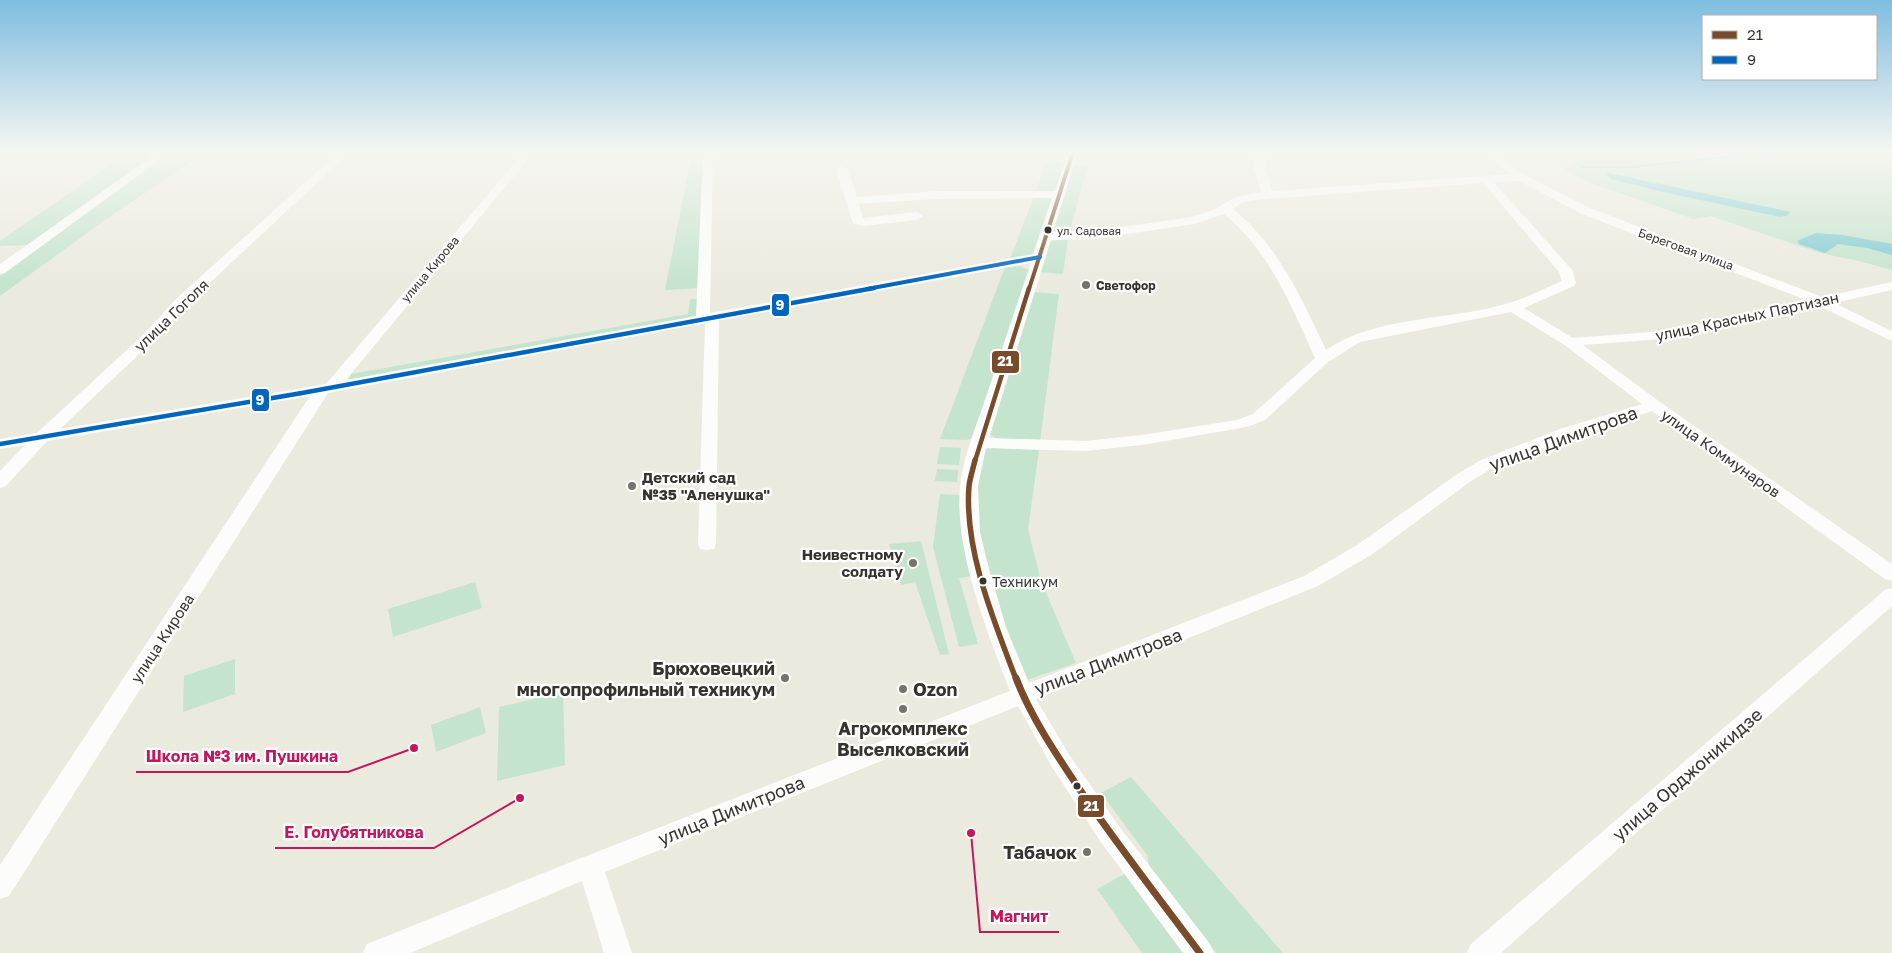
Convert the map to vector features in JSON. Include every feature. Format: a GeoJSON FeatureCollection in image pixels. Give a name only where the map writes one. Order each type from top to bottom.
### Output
{"type":"FeatureCollection","features":[{"type":"Feature","properties":{"kind":"street"},"geometry":{"type":"LineString","coordinates":[[0,270],[102,196]]}},
{"type":"Feature","properties":{"kind":"street","name":"улица Гоголя"},"geometry":{"type":"LineString","coordinates":[[0,482],[42,437],[149,336],[196,288],[296,196]]}},
{"type":"Feature","properties":{"kind":"street","name":"улица Кирова"},"geometry":{"type":"LineString","coordinates":[[0,887],[328,388],[491,196]]}},
{"type":"Feature","properties":{"kind":"street"},"geometry":{"type":"LineString","coordinates":[[707,544],[708,196]]}},
{"type":"Feature","properties":{"kind":"street"},"geometry":{"type":"LineString","coordinates":[[851,196],[856,219],[860,222],[917,216]]}},
{"type":"Feature","properties":{"kind":"street"},"geometry":{"type":"LineString","coordinates":[[852,201],[927,196]]}},
{"type":"Feature","properties":{"kind":"street"},"geometry":{"type":"LineString","coordinates":[[1058,196],[979,443],[969,486],[971,532],[979,569],[996,627],[1022,694],[1060,760],[1109,833],[1200,953]]}},
{"type":"Feature","properties":{"kind":"street"},"geometry":{"type":"LineString","coordinates":[[1046,236],[1108,233],[1194,220],[1226,209],[1234,201],[1257,196]]}},
{"type":"Feature","properties":{"kind":"street"},"geometry":{"type":"LineString","coordinates":[[979,443],[1085,446],[1230,427],[1259,417],[1323,359],[1343,345],[1365,336],[1513,307],[1569,283],[1570,279],[1564,269],[1500,196]]}},
{"type":"Feature","properties":{"kind":"street","name":"Береговая улица"},"geometry":{"type":"LineString","coordinates":[[1559,196],[1605,219],[1742,269],[1820,300],[1892,337]]}},
{"type":"Feature","properties":{"kind":"street"},"geometry":{"type":"LineString","coordinates":[[1226,209],[1246,224],[1275,262],[1323,359]]}},
{"type":"Feature","properties":{"kind":"street"},"geometry":{"type":"LineString","coordinates":[[0,444],[328,388],[1040,257]]}},
{"type":"Feature","properties":{"kind":"street","name":"улица Красных Партизан"},"geometry":{"type":"LineString","coordinates":[[1571,343],[1677,334],[1820,300],[1892,286]]}},
{"type":"Feature","properties":{"kind":"street","name":"улица Коммунаров"},"geometry":{"type":"LineString","coordinates":[[1513,307],[1571,343],[1654,405],[1892,574]]}},
{"type":"Feature","properties":{"kind":"street","name":"улица Димитрова"},"geometry":{"type":"LineString","coordinates":[[377,953],[1022,694],[1311,582],[1364,550],[1465,477],[1487,464],[1566,433],[1654,405]]}},
{"type":"Feature","properties":{"kind":"street","name":"улица Орджоникидзе"},"geometry":{"type":"LineString","coordinates":[[1481,953],[1892,595]]}},
{"type":"Feature","properties":{"kind":"street"},"geometry":{"type":"LineString","coordinates":[[590,866],[618,953]]}},
{"type":"Feature","properties":{"kind":"green space"},"geometry":{"type":"Polygon","coordinates":[[[65,196],[96,196],[28,245],[0,246],[0,241],[65,196]]]}},
{"type":"Feature","properties":{"kind":"green space"},"geometry":{"type":"Polygon","coordinates":[[[110,196],[139,196],[0,296],[0,276],[110,196]]]}},
{"type":"Feature","properties":{"kind":"green space"},"geometry":{"type":"Polygon","coordinates":[[[683,196],[703,196],[700,288],[665,290],[683,196]]]}},
{"type":"Feature","properties":{"kind":"green space"},"geometry":{"type":"Polygon","coordinates":[[[1034,196],[1055,197],[1036,256],[1010,259],[1034,196]]]}},
{"type":"Feature","properties":{"kind":"green space"},"geometry":{"type":"Polygon","coordinates":[[[1063,196],[1079,196],[1069,234],[1053,231],[1063,196]]]}},
{"type":"Feature","properties":{"kind":"green space"},"geometry":{"type":"Polygon","coordinates":[[[1629,196],[1892,196],[1892,270],[1820,253],[1711,216],[1693,219],[1629,196]]]}},
{"type":"Feature","properties":{"kind":"green space"},"geometry":{"type":"Polygon","coordinates":[[[1068,239],[1063,274],[1040,272],[1049,242],[1068,239]]]}},
{"type":"Feature","properties":{"kind":"green space"},"geometry":{"type":"Polygon","coordinates":[[[1019,266],[1030,270],[974,438],[967,440],[940,439],[1005,267],[1019,266]]]}},
{"type":"Feature","properties":{"kind":"green space"},"geometry":{"type":"Polygon","coordinates":[[[1033,292],[1059,294],[1040,442],[999,440],[990,434],[1033,292]]]}},
{"type":"Feature","properties":{"kind":"green space"},"geometry":{"type":"Polygon","coordinates":[[[690,299],[699,299],[699,318],[351,381],[349,379],[351,374],[688,314],[690,299]]]}},
{"type":"Feature","properties":{"kind":"green space"},"geometry":{"type":"Polygon","coordinates":[[[940,447],[961,448],[959,465],[937,464],[940,447]]]}},
{"type":"Feature","properties":{"kind":"green space"},"geometry":{"type":"Polygon","coordinates":[[[984,449],[1039,450],[1028,529],[1041,581],[1076,663],[1027,680],[1002,619],[978,528],[977,493],[984,449]]]}},
{"type":"Feature","properties":{"kind":"green space"},"geometry":{"type":"Polygon","coordinates":[[[937,469],[958,470],[957,482],[935,481],[937,469]]]}},
{"type":"Feature","properties":{"kind":"green space"},"geometry":{"type":"Polygon","coordinates":[[[940,494],[961,495],[973,576],[959,578],[978,644],[959,647],[933,547],[940,494]]]}},
{"type":"Feature","properties":{"kind":"green space"},"geometry":{"type":"Polygon","coordinates":[[[921,541],[949,654],[940,655],[915,582],[901,585],[889,544],[921,541]]]}},
{"type":"Feature","properties":{"kind":"green space"},"geometry":{"type":"Polygon","coordinates":[[[475,582],[482,608],[393,637],[388,609],[475,582]]]}},
{"type":"Feature","properties":{"kind":"green space"},"geometry":{"type":"Polygon","coordinates":[[[235,659],[235,694],[183,712],[184,676],[235,659]]]}},
{"type":"Feature","properties":{"kind":"green space"},"geometry":{"type":"Polygon","coordinates":[[[563,692],[565,765],[497,781],[499,707],[563,692]]]}},
{"type":"Feature","properties":{"kind":"green space"},"geometry":{"type":"Polygon","coordinates":[[[480,707],[486,733],[436,752],[431,725],[480,707]]]}},
{"type":"Feature","properties":{"kind":"green space"},"geometry":{"type":"Polygon","coordinates":[[[1131,777],[1283,953],[1216,953],[1150,870],[1147,855],[1101,793],[1131,777]]]}},
{"type":"Feature","properties":{"kind":"green space"},"geometry":{"type":"Polygon","coordinates":[[[1128,872],[1190,953],[1142,953],[1097,889],[1128,872]]]}},
{"type":"Feature","properties":{"kind":"water"},"geometry":{"type":"Polygon","coordinates":[[[1684,196],[1719,196],[1791,212],[1786,216],[1780,217],[1684,196]]]}},
{"type":"Feature","properties":{"kind":"water"},"geometry":{"type":"Polygon","coordinates":[[[1816,233],[1843,235],[1892,244],[1892,255],[1867,248],[1838,244],[1825,253],[1799,244],[1797,241],[1816,233]]]}},
{"type":"Feature","properties":{"kind":"transit line","name":"21"},"geometry":{"type":"LineString","coordinates":[[1059,196],[979,443],[969,486],[971,532],[979,569],[996,627],[1022,694],[1060,760],[1109,833],[1200,953]]}},
{"type":"Feature","properties":{"kind":"transit line","name":"9"},"geometry":{"type":"LineString","coordinates":[[0,444],[302,393],[1040,257]]}},
{"type":"Feature","properties":{"kind":"place","name":"ул. Садовая"},"geometry":{"type":"Point","coordinates":[1048,230]}},
{"type":"Feature","properties":{"kind":"place","name":"Светофор"},"geometry":{"type":"Point","coordinates":[1086,285]}},
{"type":"Feature","properties":{"kind":"place","name":"Детский сад №35 \"Аленушка\""},"geometry":{"type":"Point","coordinates":[632,486]}},
{"type":"Feature","properties":{"kind":"place","name":"Неивестному солдату"},"geometry":{"type":"Point","coordinates":[913,563]}},
{"type":"Feature","properties":{"kind":"place","name":"Техникум"},"geometry":{"type":"Point","coordinates":[983,581]}},
{"type":"Feature","properties":{"kind":"place","name":"Брюховецкий многопрофильный техникум"},"geometry":{"type":"Point","coordinates":[785,678]}},
{"type":"Feature","properties":{"kind":"place","name":"Ozon"},"geometry":{"type":"Point","coordinates":[903,689]}},
{"type":"Feature","properties":{"kind":"place","name":"Агрокомплекс Выселковский"},"geometry":{"type":"Point","coordinates":[903,709]}},
{"type":"Feature","properties":{"kind":"place","name":"Школа №3 им. Пушкина"},"geometry":{"type":"Point","coordinates":[414,748]}},
{"type":"Feature","properties":{"kind":"place","name":"Е. Голубятникова"},"geometry":{"type":"Point","coordinates":[520,798]}},
{"type":"Feature","properties":{"kind":"place","name":"Магнит"},"geometry":{"type":"Point","coordinates":[971,833]}},
{"type":"Feature","properties":{"kind":"place","name":"Табачок"},"geometry":{"type":"Point","coordinates":[1087,852]}}]}
